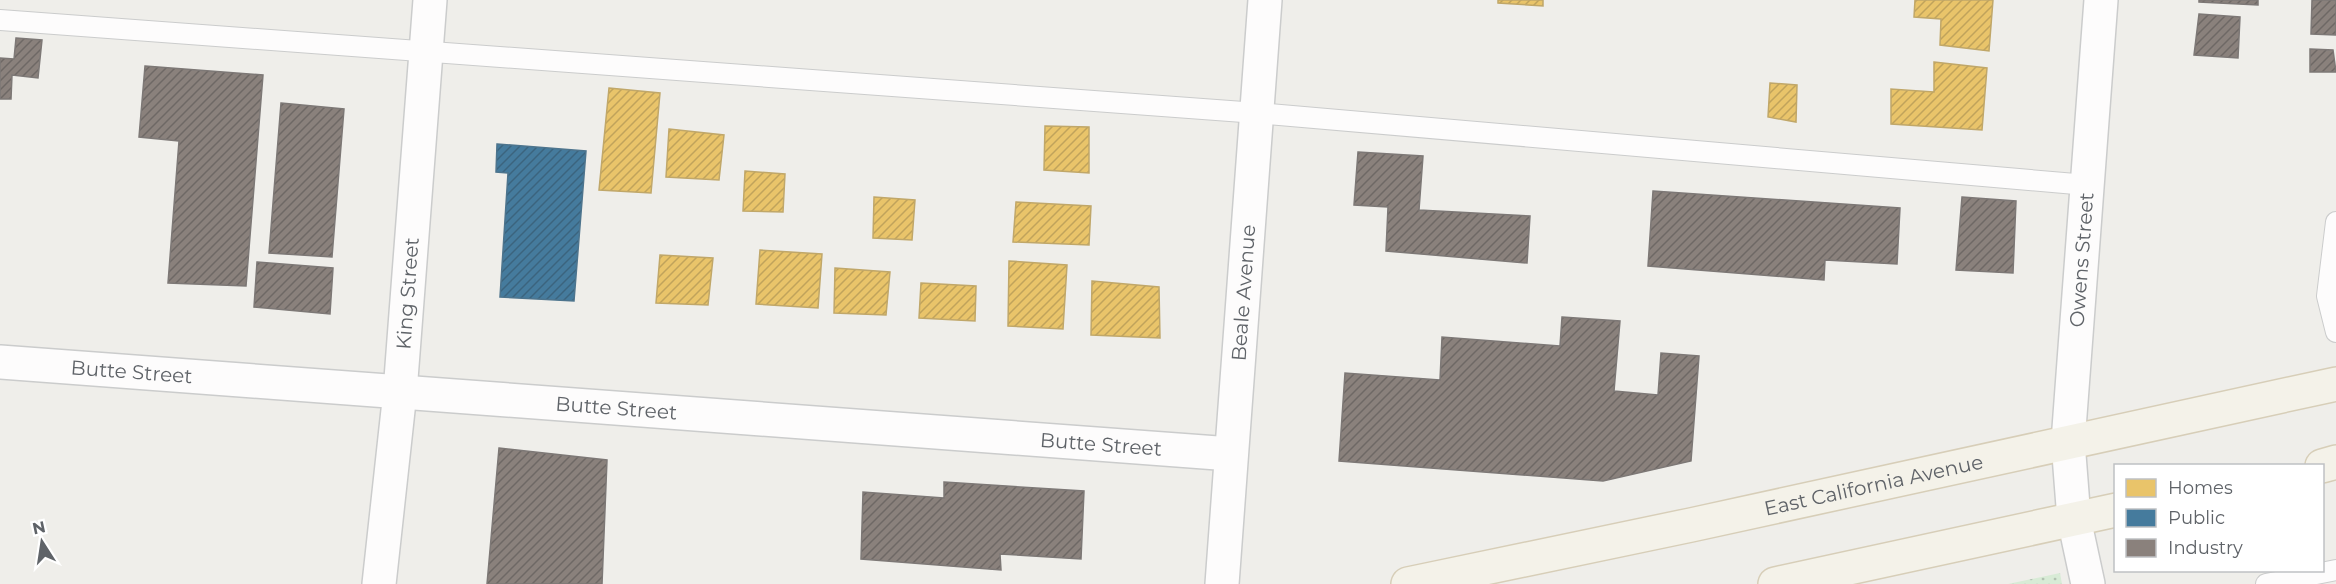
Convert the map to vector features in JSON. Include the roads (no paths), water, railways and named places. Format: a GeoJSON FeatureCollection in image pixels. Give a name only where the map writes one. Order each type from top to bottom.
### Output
{"type":"FeatureCollection","features":[{"type":"Feature","properties":{"kind":"main road","name":"East California Avenue"},"geometry":{"type":"LineString","coordinates":[[1408,584],[1691,525],[2336,384]]}},
{"type":"Feature","properties":{"kind":"main road"},"geometry":{"type":"LineString","coordinates":[[1775,584],[2114,510]]}},
{"type":"Feature","properties":{"kind":"street","name":"King Street"},"geometry":{"type":"LineString","coordinates":[[379,584],[400,392],[430,0]]}},
{"type":"Feature","properties":{"kind":"street","name":"Beale Avenue"},"geometry":{"type":"LineString","coordinates":[[1222,584],[1265,0]]}},
{"type":"Feature","properties":{"kind":"street","name":"Owens Street"},"geometry":{"type":"LineString","coordinates":[[2088,584],[2074,519],[2068,442],[2101,0]]}},
{"type":"Feature","properties":{"kind":"street","name":"Butte Street"},"geometry":{"type":"LineString","coordinates":[[0,362],[1231,454]]}},
{"type":"Feature","properties":{"kind":"lane"},"geometry":{"type":"LineString","coordinates":[[0,20],[1257,113],[2087,184]]}},
{"type":"Feature","properties":{"kind":"lane"},"geometry":{"type":"LineString","coordinates":[[2336,222],[2327,296],[2336,332]]}},
{"type":"Feature","properties":{"kind":"lane"},"geometry":{"type":"LineString","coordinates":[[2266,584],[2336,570]]}}]}
